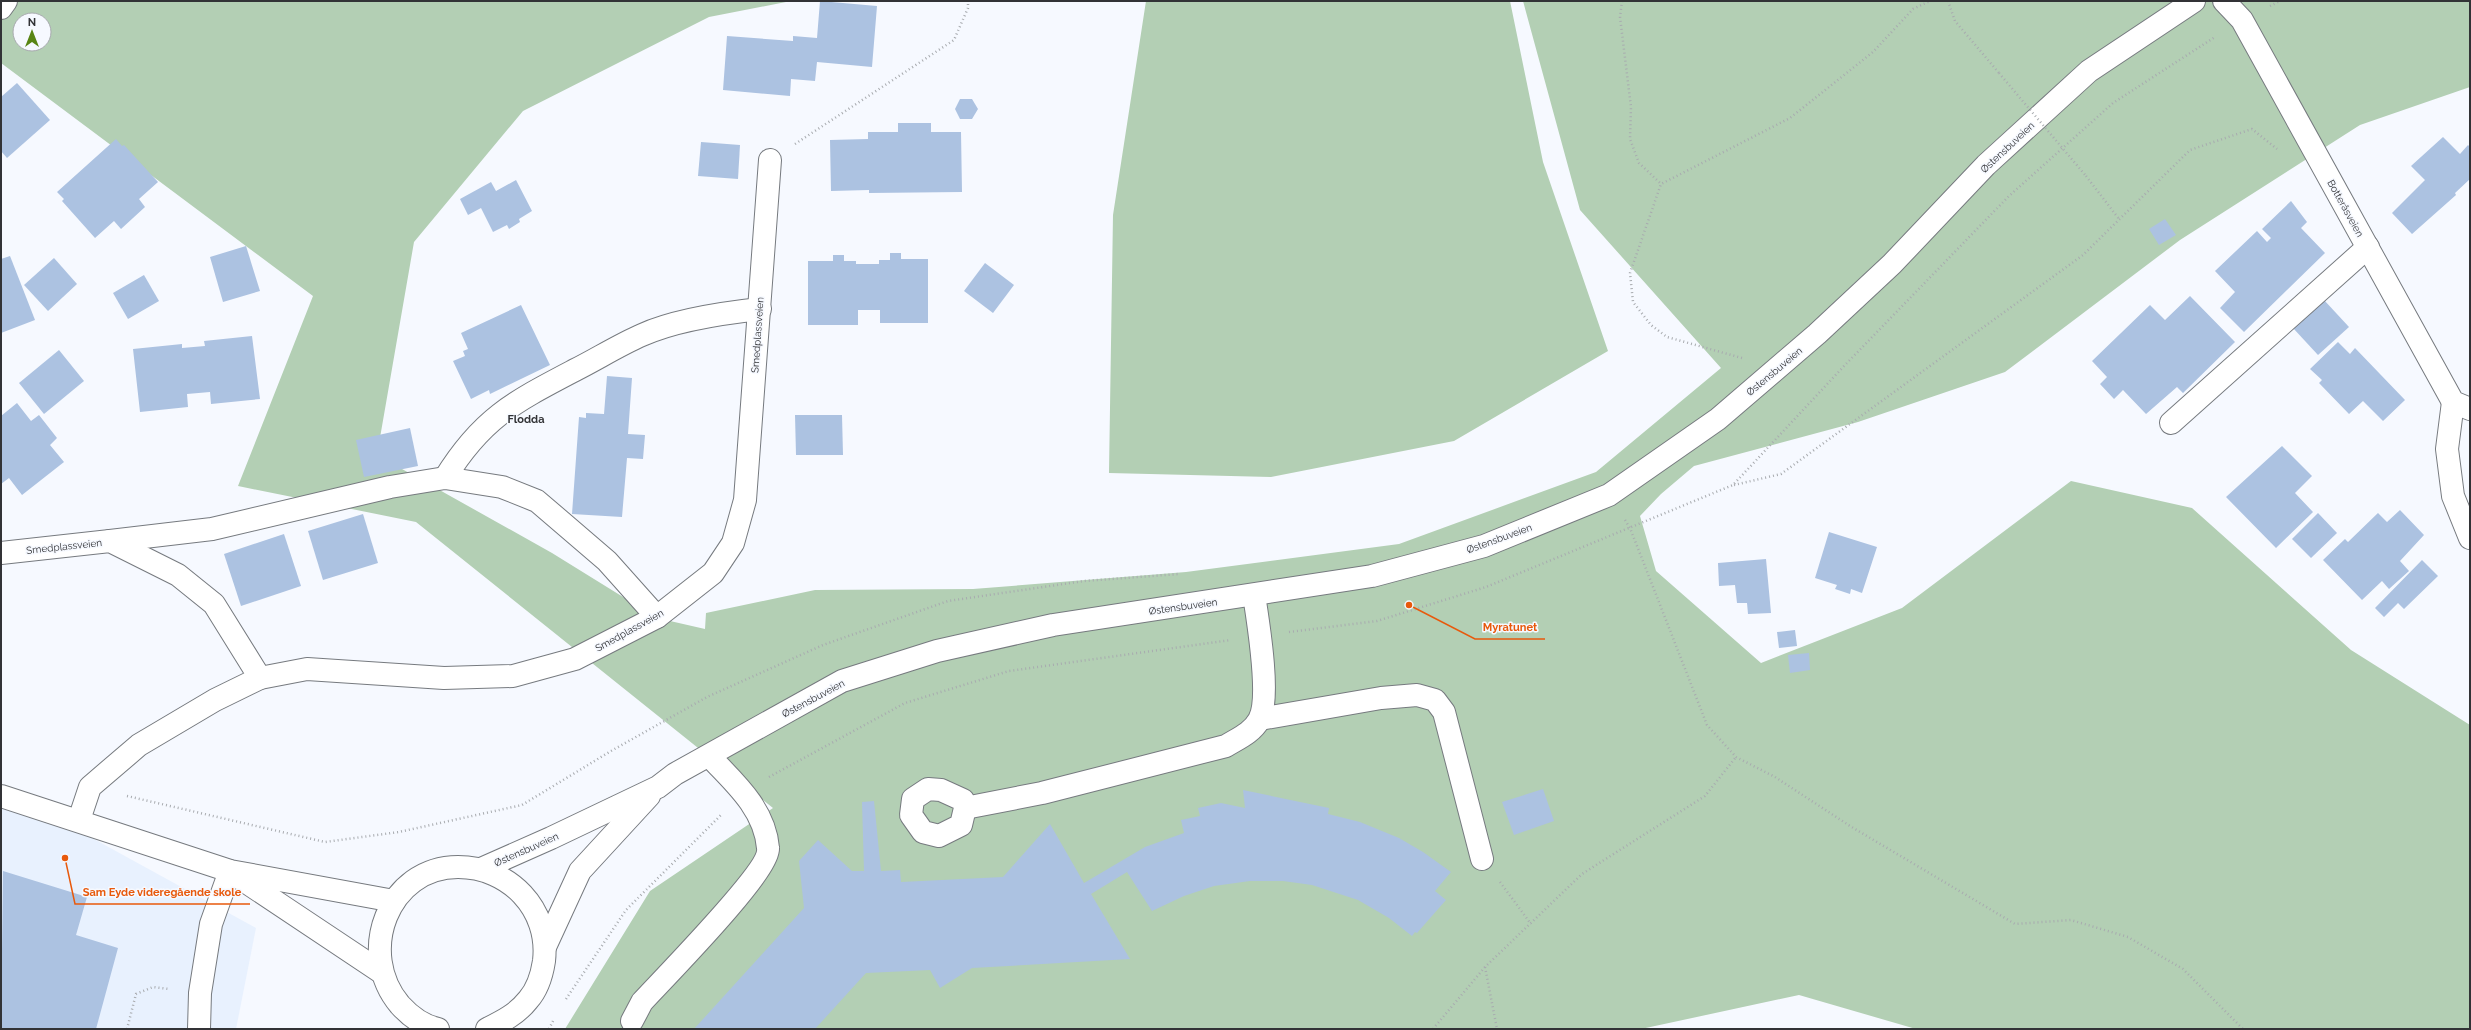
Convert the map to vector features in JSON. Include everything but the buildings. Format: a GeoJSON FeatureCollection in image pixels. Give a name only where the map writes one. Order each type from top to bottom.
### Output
{"type":"FeatureCollection","features":[{"type":"Feature","properties":{"kind":"street"},"geometry":{"type":"LineString","coordinates":[[1,8],[6,1]]}},
{"type":"Feature","properties":{"kind":"street","name":"Østensbuveien"},"geometry":{"type":"LineString","coordinates":[[481,869],[551,838],[658,787],[708,756],[842,681],[937,652],[1053,625],[1254,596],[1372,576],[1484,546],[1609,495],[1718,419],[1817,334],[1892,264],[1986,165],[2089,71],[2194,1]]}},
{"type":"Feature","properties":{"kind":"street","name":"Botteråsveien"},"geometry":{"type":"LineString","coordinates":[[2224,1],[2242,20],[2368,247],[2461,406]]}},
{"type":"Feature","properties":{"kind":"street","name":"Smedplassveien"},"geometry":{"type":"LineString","coordinates":[[90,787],[139,745],[215,700],[260,678],[307,669],[444,678],[513,676],[575,659],[657,617],[713,573],[733,543],[745,500],[770,160]]}},
{"type":"Feature","properties":{"kind":"street"},"geometry":{"type":"LineString","coordinates":[[2171,423],[2368,247]]}},
{"type":"Feature","properties":{"kind":"street"},"geometry":{"type":"LineString","coordinates":[[445,478],[462,450],[488,423],[517,401],[643,334],[714,314],[760,309]]}},
{"type":"Feature","properties":{"kind":"street"},"geometry":{"type":"LineString","coordinates":[[2461,406],[2447,449],[2454,496],[2470,538]]}},
{"type":"Feature","properties":{"kind":"street"},"geometry":{"type":"LineString","coordinates":[[110,541],[212,529],[390,487],[445,478],[502,487],[537,501],[607,561],[657,617]]}},
{"type":"Feature","properties":{"kind":"street","name":"Smedplassveien"},"geometry":{"type":"LineString","coordinates":[[1,553],[110,541],[178,575],[214,604],[260,678]]}},
{"type":"Feature","properties":{"kind":"street"},"geometry":{"type":"LineString","coordinates":[[965,808],[1042,793],[1226,746],[1252,730],[1260,719],[1264,695],[1254,596]]}},
{"type":"Feature","properties":{"kind":"street"},"geometry":{"type":"LineString","coordinates":[[1260,719],[1381,698],[1417,695],[1435,700],[1444,712],[1482,859]]}},
{"type":"Feature","properties":{"kind":"street"},"geometry":{"type":"LineString","coordinates":[[632,1021],[642,1002],[737,899],[766,858],[769,849],[763,823],[744,791],[708,756]]}},
{"type":"Feature","properties":{"kind":"street"},"geometry":{"type":"LineString","coordinates":[[79,820],[90,787]]}},
{"type":"Feature","properties":{"kind":"street","name":"Østensbuveien"},"geometry":{"type":"LineString","coordinates":[[545,947],[580,871],[658,787]]}},
{"type":"Feature","properties":{"kind":"street"},"geometry":{"type":"LineString","coordinates":[[1,796],[79,820],[230,871],[394,901]]}},
{"type":"Feature","properties":{"kind":"street"},"geometry":{"type":"LineString","coordinates":[[438,1029],[406,1021],[381,972],[378,947],[383,923],[394,901],[412,883],[433,872],[457,867],[481,869],[501,877],[519,889],[533,906],[542,926],[545,947],[542,974],[529,999],[510,1018],[487,1029]]}},
{"type":"Feature","properties":{"kind":"street"},"geometry":{"type":"LineString","coordinates":[[230,871],[381,972]]}},
{"type":"Feature","properties":{"kind":"street"},"geometry":{"type":"LineString","coordinates":[[199,1029],[200,994],[211,924],[230,871]]}},
{"type":"Feature","properties":{"kind":"path"},"geometry":{"type":"LineString","coordinates":[[770,160],[954,40],[968,8],[968,1]]}},
{"type":"Feature","properties":{"kind":"path"},"geometry":{"type":"LineString","coordinates":[[1622,1],[1620,17],[1631,107],[1630,139],[1638,163],[1661,184]]}},
{"type":"Feature","properties":{"kind":"path"},"geometry":{"type":"LineString","coordinates":[[1768,376],[1744,358],[1667,338],[1651,325],[1633,302],[1630,273],[1661,184],[1790,118],[1873,52],[1913,10],[1930,1]]}},
{"type":"Feature","properties":{"kind":"path"},"geometry":{"type":"LineString","coordinates":[[1948,1],[1955,21],[2086,176],[2120,219]]}},
{"type":"Feature","properties":{"kind":"path"},"geometry":{"type":"LineString","coordinates":[[1733,485],[1781,474],[2083,255],[2190,150],[2252,129],[2283,154]]}},
{"type":"Feature","properties":{"kind":"path"},"geometry":{"type":"LineString","coordinates":[[1609,495],[1630,528],[1707,724],[1736,757],[1775,777],[1850,826],[2015,924],[2071,920],[2128,937],[2183,969],[2243,1029]]}},
{"type":"Feature","properties":{"kind":"path"},"geometry":{"type":"LineString","coordinates":[[90,787],[325,842],[399,832],[522,805],[611,751],[707,697],[823,645],[948,601],[1084,581],[1175,572],[1182,574]]}},
{"type":"Feature","properties":{"kind":"path"},"geometry":{"type":"LineString","coordinates":[[1433,1029],[1485,967],[1582,874],[1704,796],[1736,757]]}},
{"type":"Feature","properties":{"kind":"path"},"geometry":{"type":"LineString","coordinates":[[1482,859],[1531,924]]}},
{"type":"Feature","properties":{"kind":"path"},"geometry":{"type":"LineString","coordinates":[[1485,967],[1497,1029]]}},
{"type":"Feature","properties":{"kind":"path"},"geometry":{"type":"LineString","coordinates":[[127,1029],[136,994],[153,987],[170,989]]}},
{"type":"Feature","properties":{"kind":"shaded area"},"geometry":{"type":"Polygon","coordinates":[[[1,788],[256,928],[236,1029],[1,1029],[1,788]]]}},
{"type":"Feature","properties":{"kind":"green space"},"geometry":{"type":"Polygon","coordinates":[[[1,1],[791,1],[709,17],[523,111],[414,242],[377,455],[552,553],[657,618],[705,629],[706,613],[815,590],[973,589],[1186,572],[1399,544],[1596,472],[1721,368],[1580,210],[1523,1],[2470,1],[2470,87],[2360,125],[2180,240],[2005,372],[1858,422],[1694,466],[1661,494],[1640,516],[1656,571],[1761,663],[1902,608],[2071,481],[2192,508],[2351,650],[2470,725],[2470,1029],[1916,1029],[1799,995],[1641,1029],[565,1029],[650,891],[773,808],[416,522],[238,486],[313,296],[1,63],[1,1]]]}},
{"type":"Feature","properties":{"kind":"green space"},"geometry":{"type":"Polygon","coordinates":[[[1146,1],[1510,1],[1543,162],[1608,351],[1454,441],[1271,477],[1109,473],[1113,215],[1146,1]]]}},
{"type":"Feature","properties":{"kind":"place","name":"Myratunet"},"geometry":{"type":"Point","coordinates":[1409,605]}},
{"type":"Feature","properties":{"kind":"place","name":"Sam Eyde videregående skole"},"geometry":{"type":"Point","coordinates":[65,858]}},
{"type":"Feature","properties":{"kind":"district","name":"Flodda"},"geometry":{"type":"Point","coordinates":[526,419]}}]}
